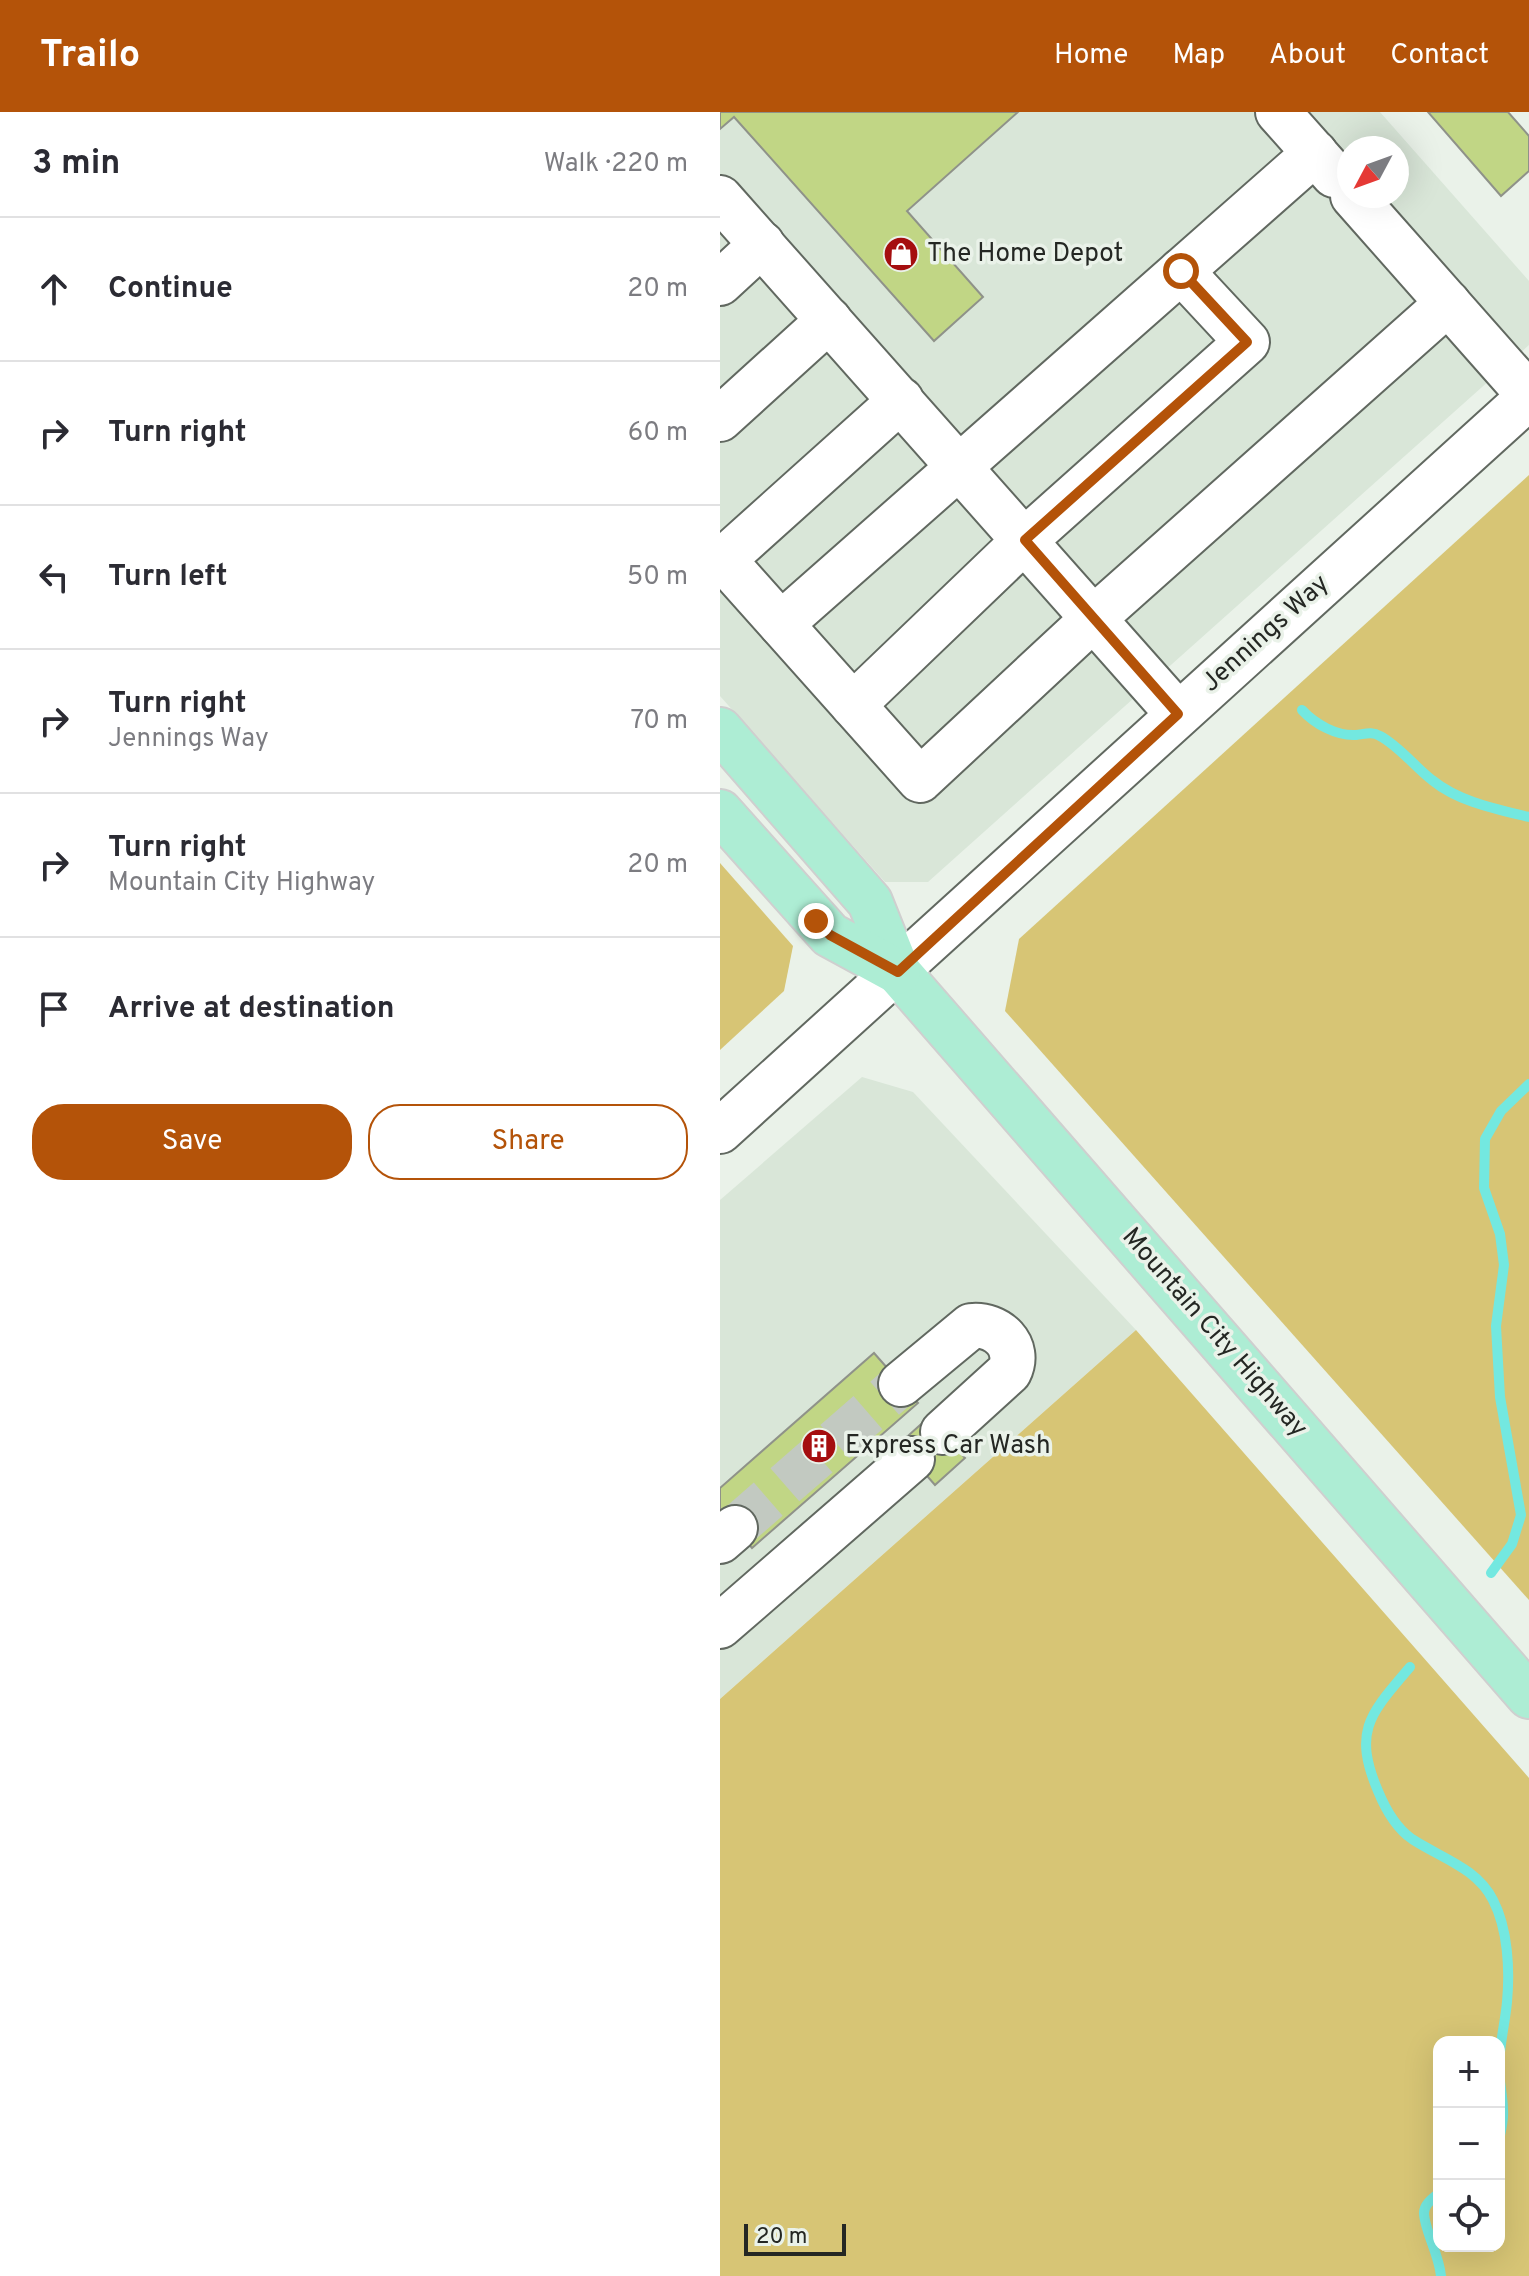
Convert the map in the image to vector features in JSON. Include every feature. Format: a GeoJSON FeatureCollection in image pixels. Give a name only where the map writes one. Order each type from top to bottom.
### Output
{"type":"FeatureCollection","features":[{"type":"Feature","properties":{"kind":"main road","name":"Mountain City Highway"},"geometry":{"type":"LineString","coordinates":[[720,730],[870,902],[898,972],[1529,1696]]}},
{"type":"Feature","properties":{"kind":"main road","name":"Mountain City Highway"},"geometry":{"type":"LineString","coordinates":[[720,812],[830,935],[898,972]]}},
{"type":"Feature","properties":{"kind":"street"},"geometry":{"type":"LineString","coordinates":[[1278,112],[1337,178]]}},
{"type":"Feature","properties":{"kind":"street"},"geometry":{"type":"LineString","coordinates":[[781,624],[1315,153]]}},
{"type":"Feature","properties":{"kind":"street"},"geometry":{"type":"LineString","coordinates":[[720,198],[1178,714]]}},
{"type":"Feature","properties":{"kind":"street"},"geometry":{"type":"LineString","coordinates":[[1363,208],[1529,396]]}},
{"type":"Feature","properties":{"kind":"street"},"geometry":{"type":"LineString","coordinates":[[720,283],[762,244]]}},
{"type":"Feature","properties":{"kind":"street"},"geometry":{"type":"LineString","coordinates":[[853,705],[1025,540],[1247,342],[1181,271]]}},
{"type":"Feature","properties":{"kind":"street"},"geometry":{"type":"LineString","coordinates":[[901,400],[722,558],[920,780],[1094,618],[1448,303]]}},
{"type":"Feature","properties":{"kind":"street"},"geometry":{"type":"LineString","coordinates":[[720,419],[829,320]]}},
{"type":"Feature","properties":{"kind":"street","name":"Jennings Way"},"geometry":{"type":"LineString","coordinates":[[720,1131],[1529,396]]}},
{"type":"Feature","properties":{"kind":"street"},"geometry":{"type":"LineString","coordinates":[[720,1626],[1009,1372],[1013,1359],[1011,1347],[989,1327],[971,1326],[901,1384]]}},
{"type":"Feature","properties":{"kind":"shaded area"},"geometry":{"type":"Polygon","coordinates":[[[720,112],[1380,112],[1401,136],[1337,136],[1337,208],[1409,208],[1409,145],[1529,281],[1529,345],[928,882],[885,882],[720,696],[720,112]]]}},
{"type":"Feature","properties":{"kind":"shaded area"},"geometry":{"type":"Polygon","coordinates":[[[1529,475],[1529,1600],[1005,1011],[1019,939],[1529,475]]]}},
{"type":"Feature","properties":{"kind":"shaded area"},"geometry":{"type":"Polygon","coordinates":[[[720,863],[793,946],[784,991],[720,1050],[720,863]]]}},
{"type":"Feature","properties":{"kind":"shaded area"},"geometry":{"type":"Polygon","coordinates":[[[862,1077],[913,1092],[1136,1330],[720,1699],[720,1200],[862,1077]]]}},
{"type":"Feature","properties":{"kind":"shaded area"},"geometry":{"type":"Polygon","coordinates":[[[1136,1330],[1529,1778],[1529,2276],[720,2276],[720,1699],[1136,1330]]]}},
{"type":"Feature","properties":{"kind":"building","name":"The Home Depot"},"geometry":{"type":"Polygon","coordinates":[[[720,112],[1018,112],[907,211],[983,297],[934,341],[734,117],[720,129],[720,112]]]}},
{"type":"Feature","properties":{"kind":"building"},"geometry":{"type":"Polygon","coordinates":[[[1428,112],[1508,112],[1529,136],[1529,171],[1501,196],[1428,112]]]}},
{"type":"Feature","properties":{"kind":"building","name":"Express Car Wash"},"geometry":{"type":"Polygon","coordinates":[[[874,1353],[918,1403],[752,1548],[720,1510],[720,1488],[874,1353]]]}},
{"type":"Feature","properties":{"kind":"building"},"geometry":{"type":"Polygon","coordinates":[[[929,1417],[965,1458],[935,1485],[899,1444],[929,1417]]]}},
{"type":"Feature","properties":{"kind":"waterway"},"geometry":{"type":"LineString","coordinates":[[1302,710],[1334,731],[1348,735],[1371,733],[1380,736],[1432,780],[1454,794],[1478,804],[1529,817]]}},
{"type":"Feature","properties":{"kind":"waterway"},"geometry":{"type":"LineString","coordinates":[[1491,1573],[1512,1544],[1521,1515],[1500,1397],[1496,1326],[1504,1265],[1500,1234],[1484,1188],[1485,1139],[1501,1111],[1529,1084]]}},
{"type":"Feature","properties":{"kind":"waterway"},"geometry":{"type":"LineString","coordinates":[[1410,1667],[1385,1697],[1370,1723],[1366,1737],[1370,1770],[1396,1823],[1412,1839],[1478,1880],[1498,1911],[1507,1950],[1508,1977],[1499,2060],[1502,2108]]}},
{"type":"Feature","properties":{"kind":"waterway"},"geometry":{"type":"LineString","coordinates":[[1433,2198],[1424,2210],[1433,2245]]}},
{"type":"Feature","properties":{"kind":"waterway"},"geometry":{"type":"LineString","coordinates":[[1435,2252],[1441,2276]]}},
{"type":"Feature","properties":{"kind":"tunnel"},"geometry":{"type":"LineString","coordinates":[[735,1528],[901,1384]]}},
{"type":"Feature","properties":{"kind":"place","name":"The Home Depot"},"geometry":{"type":"Point","coordinates":[901,254]}},
{"type":"Feature","properties":{"kind":"place","name":"Express Car Wash"},"geometry":{"type":"Point","coordinates":[819,1446]}},
{"type":"Feature","properties":{"kind":"route"},"geometry":{"type":"LineString","coordinates":[[816,921],[830,935],[898,972],[1178,714],[1025,540],[1247,342],[1181,271]]}}]}
